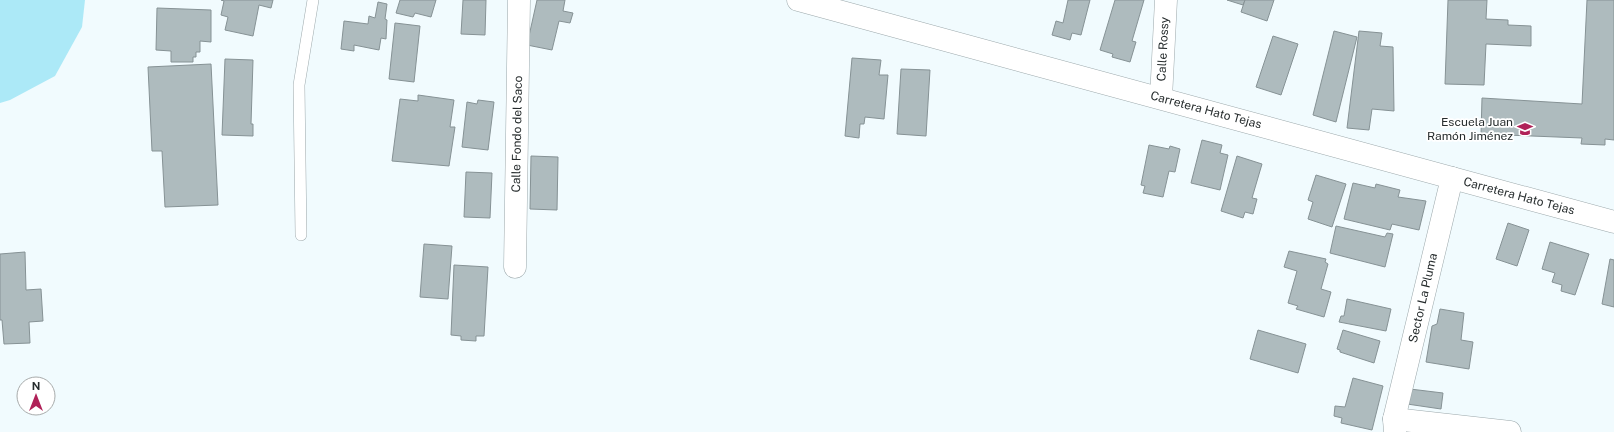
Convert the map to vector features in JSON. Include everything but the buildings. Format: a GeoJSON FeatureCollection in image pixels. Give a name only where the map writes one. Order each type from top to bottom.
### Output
{"type":"FeatureCollection","features":[{"type":"Feature","properties":{"kind":"street","name":"Calle Fondo del Saco"},"geometry":{"type":"LineString","coordinates":[[515,267],[519,0]]}},
{"type":"Feature","properties":{"kind":"street","name":"Carretera Hato Tejas"},"geometry":{"type":"LineString","coordinates":[[798,0],[1614,222]]}},
{"type":"Feature","properties":{"kind":"street","name":"Calle Rossy"},"geometry":{"type":"LineString","coordinates":[[1161,98],[1166,0]]}},
{"type":"Feature","properties":{"kind":"street","name":"Sector La Pluma"},"geometry":{"type":"LineString","coordinates":[[1452,178],[1395,425],[1510,432]]}},
{"type":"Feature","properties":{"kind":"lane"},"geometry":{"type":"LineString","coordinates":[[301,235],[299,86],[313,0]]}},
{"type":"Feature","properties":{"kind":"shaded area"},"geometry":{"type":"Polygon","coordinates":[[[0,0],[85,0],[82,27],[55,76],[10,100],[0,103],[0,0]]]}},
{"type":"Feature","properties":{"kind":"place","name":"Escuela Juan Ramón Jiménez"},"geometry":{"type":"Point","coordinates":[1525,129]}}]}
